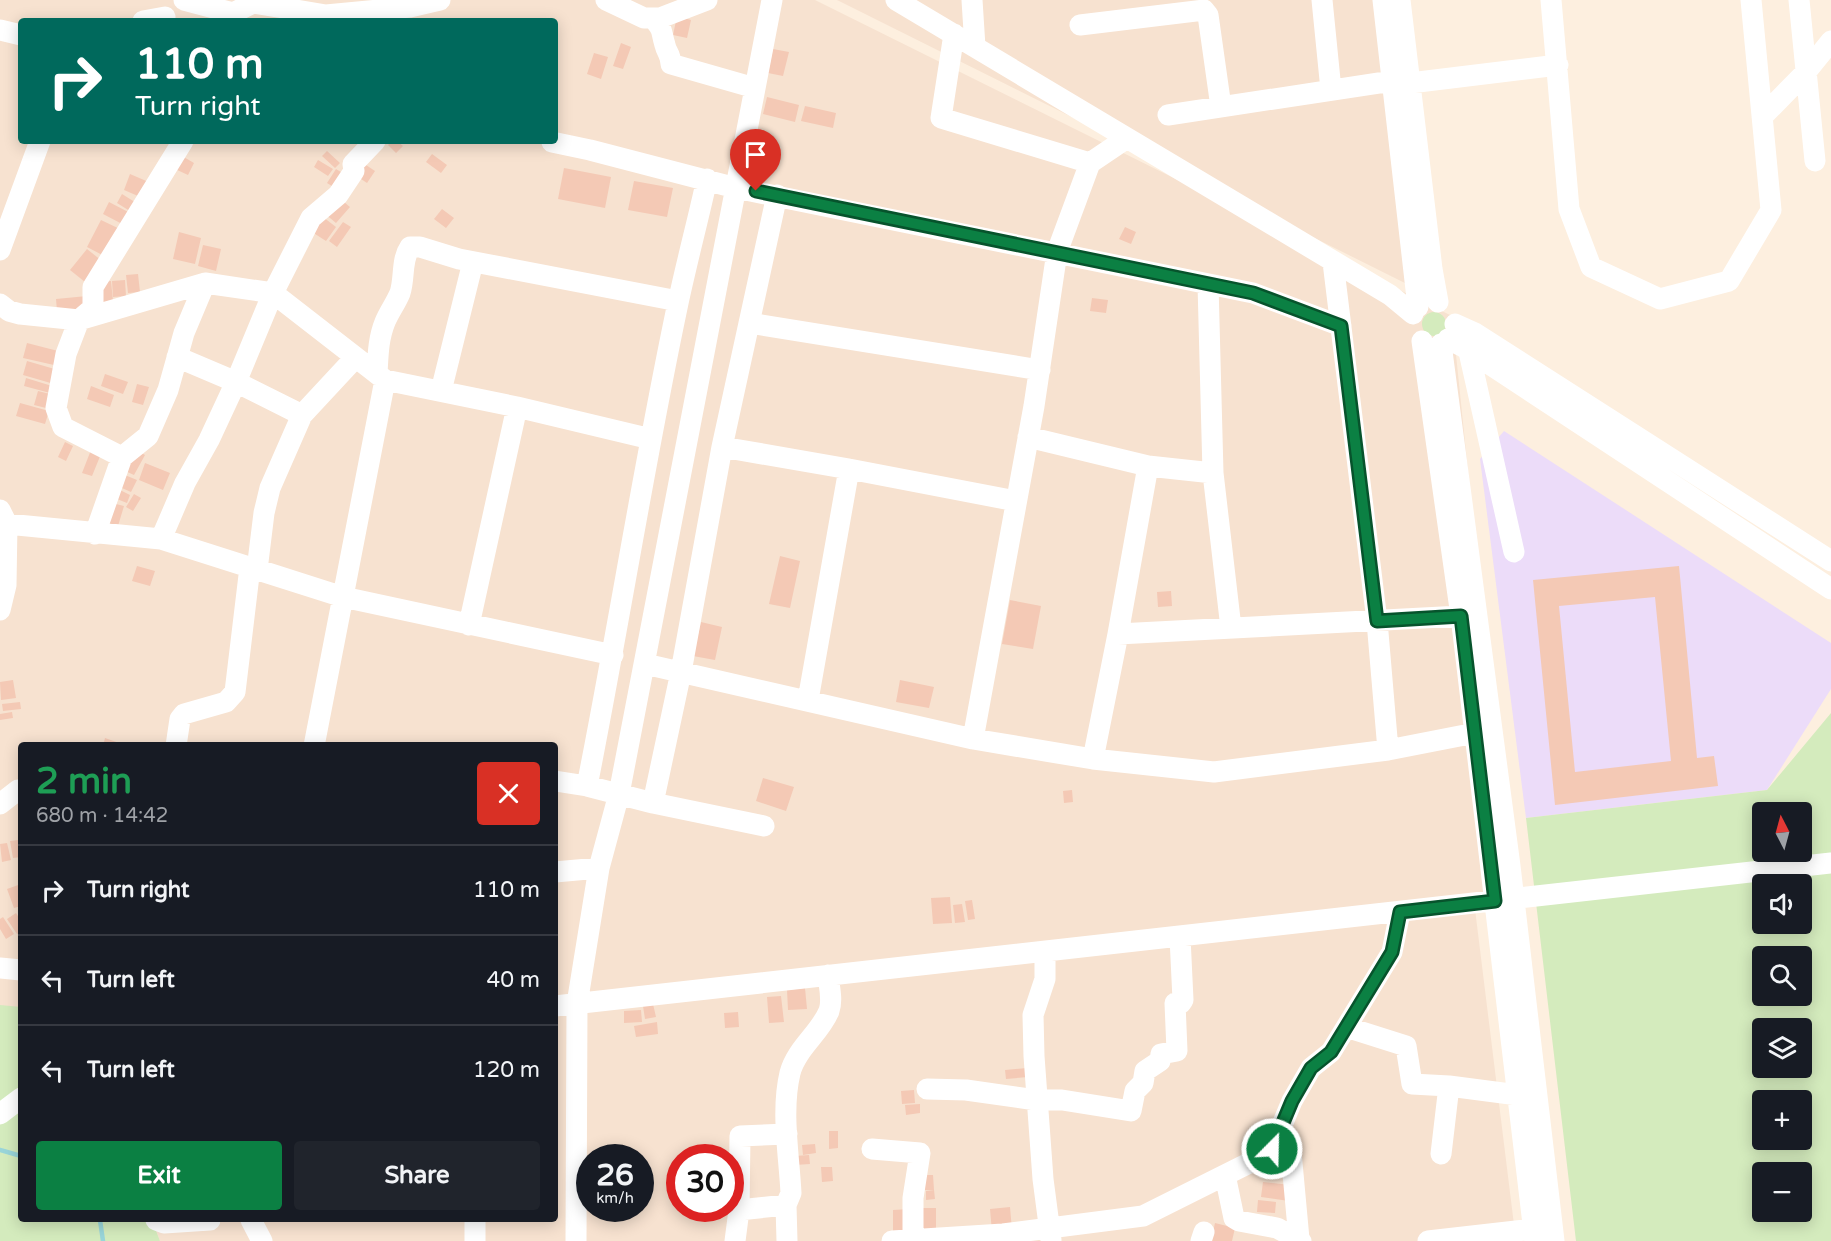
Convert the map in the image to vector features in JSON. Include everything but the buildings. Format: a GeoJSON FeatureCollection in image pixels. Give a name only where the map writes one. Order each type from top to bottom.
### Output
{"type":"FeatureCollection","features":[{"type":"Feature","properties":{"kind":"street"},"geometry":{"type":"LineString","coordinates":[[184,0],[233,13],[251,8],[315,17],[412,14],[440,0]]}},
{"type":"Feature","properties":{"kind":"street"},"geometry":{"type":"LineString","coordinates":[[606,0],[644,18],[660,18],[707,0]]}},
{"type":"Feature","properties":{"kind":"street"},"geometry":{"type":"LineString","coordinates":[[576,1241],[577,1004],[599,867],[619,794],[645,664],[772,0]]}},
{"type":"Feature","properties":{"kind":"street"},"geometry":{"type":"LineString","coordinates":[[896,0],[1390,295],[1423,307],[1450,308],[1454,315],[1442,337],[1461,616],[1475,733],[1504,899],[1554,1241]]}},
{"type":"Feature","properties":{"kind":"street"},"geometry":{"type":"LineString","coordinates":[[972,0],[975,47]]}},
{"type":"Feature","properties":{"kind":"street"},"geometry":{"type":"LineString","coordinates":[[1322,0],[1331,90]]}},
{"type":"Feature","properties":{"kind":"street"},"geometry":{"type":"LineString","coordinates":[[1383,0],[1401,82],[1432,269],[1423,307],[1411,322],[1412,331],[1417,338],[1475,333],[1831,561]]}},
{"type":"Feature","properties":{"kind":"street"},"geometry":{"type":"LineString","coordinates":[[1400,0],[1401,82]]}},
{"type":"Feature","properties":{"kind":"street"},"geometry":{"type":"LineString","coordinates":[[1551,0],[1569,209],[1591,267],[1660,299],[1729,281],[1771,210],[1750,0]]}},
{"type":"Feature","properties":{"kind":"street"},"geometry":{"type":"LineString","coordinates":[[1799,0],[1815,161]]}},
{"type":"Feature","properties":{"kind":"street"},"geometry":{"type":"LineString","coordinates":[[1080,25],[1204,10],[1208,15],[1221,107]]}},
{"type":"Feature","properties":{"kind":"street"},"geometry":{"type":"LineString","coordinates":[[152,18],[166,13]]}},
{"type":"Feature","properties":{"kind":"street"},"geometry":{"type":"LineString","coordinates":[[653,18],[663,31],[665,47],[670,54],[671,63],[754,88]]}},
{"type":"Feature","properties":{"kind":"street"},"geometry":{"type":"LineString","coordinates":[[0,30],[18,34]]}},
{"type":"Feature","properties":{"kind":"street"},"geometry":{"type":"LineString","coordinates":[[954,34],[941,118],[1090,163]]}},
{"type":"Feature","properties":{"kind":"street"},"geometry":{"type":"LineString","coordinates":[[1762,117],[1806,72],[1831,41]]}},
{"type":"Feature","properties":{"kind":"street"},"geometry":{"type":"LineString","coordinates":[[1168,115],[1331,90],[1558,65]]}},
{"type":"Feature","properties":{"kind":"street"},"geometry":{"type":"LineString","coordinates":[[973,739],[1040,370],[1057,252],[1090,163],[1127,138]]}},
{"type":"Feature","properties":{"kind":"street"},"geometry":{"type":"LineString","coordinates":[[558,143],[736,188],[1253,293],[1341,326]]}},
{"type":"Feature","properties":{"kind":"street"},"geometry":{"type":"LineString","coordinates":[[122,457],[63,427],[56,408],[66,354],[79,320],[93,308],[93,286],[181,144]]}},
{"type":"Feature","properties":{"kind":"street"},"geometry":{"type":"LineString","coordinates":[[171,542],[185,483],[243,385],[273,293],[311,218],[338,195],[354,171],[353,164],[372,144]]}},
{"type":"Feature","properties":{"kind":"street"},"geometry":{"type":"LineString","coordinates":[[0,250],[34,158]]}},
{"type":"Feature","properties":{"kind":"street"},"geometry":{"type":"LineString","coordinates":[[587,786],[678,301],[707,179]]}},
{"type":"Feature","properties":{"kind":"street"},"geometry":{"type":"LineString","coordinates":[[653,803],[681,672],[722,447],[777,195]]}},
{"type":"Feature","properties":{"kind":"street"},"geometry":{"type":"LineString","coordinates":[[315,742],[343,597],[381,377],[380,335],[400,293],[406,253],[410,247],[420,247],[473,262],[678,301]]}},
{"type":"Feature","properties":{"kind":"street"},"geometry":{"type":"LineString","coordinates":[[1334,261],[1377,621],[1388,750]]}},
{"type":"Feature","properties":{"kind":"street"},"geometry":{"type":"LineString","coordinates":[[441,391],[473,262]]}},
{"type":"Feature","properties":{"kind":"street"},"geometry":{"type":"LineString","coordinates":[[95,534],[122,457],[148,436],[168,390],[184,333],[205,283]]}},
{"type":"Feature","properties":{"kind":"street"},"geometry":{"type":"LineString","coordinates":[[10,310],[79,320],[205,283],[273,293],[381,377],[651,439]]}},
{"type":"Feature","properties":{"kind":"street"},"geometry":{"type":"LineString","coordinates":[[1208,284],[1213,473],[1231,628]]}},
{"type":"Feature","properties":{"kind":"street"},"geometry":{"type":"LineString","coordinates":[[749,323],[1040,370]]}},
{"type":"Feature","properties":{"kind":"street"},"geometry":{"type":"LineString","coordinates":[[1442,337],[1469,352],[1831,589]]}},
{"type":"Feature","properties":{"kind":"street"},"geometry":{"type":"LineString","coordinates":[[1428,1241],[1534,1235],[1518,1095],[1504,899],[1442,337]]}},
{"type":"Feature","properties":{"kind":"street"},"geometry":{"type":"LineString","coordinates":[[1469,352],[1514,552]]}},
{"type":"Feature","properties":{"kind":"street"},"geometry":{"type":"LineString","coordinates":[[177,357],[243,385],[302,415]]}},
{"type":"Feature","properties":{"kind":"street"},"geometry":{"type":"LineString","coordinates":[[177,742],[180,719],[184,714],[226,702],[235,692],[254,569],[270,488],[302,415],[355,358]]}},
{"type":"Feature","properties":{"kind":"street"},"geometry":{"type":"LineString","coordinates":[[469,625],[517,407]]}},
{"type":"Feature","properties":{"kind":"street"},"geometry":{"type":"LineString","coordinates":[[1028,437],[1148,466],[1213,473]]}},
{"type":"Feature","properties":{"kind":"street"},"geometry":{"type":"LineString","coordinates":[[722,447],[849,468],[1016,501]]}},
{"type":"Feature","properties":{"kind":"street"},"geometry":{"type":"LineString","coordinates":[[1092,759],[1118,634],[1148,466]]}},
{"type":"Feature","properties":{"kind":"street"},"geometry":{"type":"LineString","coordinates":[[808,700],[849,468]]}},
{"type":"Feature","properties":{"kind":"street"},"geometry":{"type":"LineString","coordinates":[[0,610],[6,585],[3,563],[3,517],[64,530],[171,542],[343,597],[613,655]]}},
{"type":"Feature","properties":{"kind":"street"},"geometry":{"type":"LineString","coordinates":[[1118,634],[1461,616]]}},
{"type":"Feature","properties":{"kind":"street"},"geometry":{"type":"LineString","coordinates":[[645,664],[973,739],[1092,759],[1214,772],[1388,750],[1475,733]]}},
{"type":"Feature","properties":{"kind":"street"},"geometry":{"type":"LineString","coordinates":[[558,781],[764,826]]}},
{"type":"Feature","properties":{"kind":"street"},"geometry":{"type":"LineString","coordinates":[[0,804],[18,790]]}},
{"type":"Feature","properties":{"kind":"street"},"geometry":{"type":"LineString","coordinates":[[558,1006],[1831,863]]}},
{"type":"Feature","properties":{"kind":"street"},"geometry":{"type":"LineString","coordinates":[[558,872],[599,867]]}},
{"type":"Feature","properties":{"kind":"street"},"geometry":{"type":"LineString","coordinates":[[892,1241],[1051,1234],[1143,1216],[1272,1149],[1292,1101],[1311,1068],[1331,1052],[1392,952],[1400,912]]}},
{"type":"Feature","properties":{"kind":"street"},"geometry":{"type":"LineString","coordinates":[[927,1089],[966,1090],[1036,1100],[1062,1100],[1129,1112],[1132,1110],[1136,1090],[1143,1083],[1145,1071],[1160,1061],[1161,1053],[1177,1051],[1174,1004],[1183,1000],[1180,937]]}},
{"type":"Feature","properties":{"kind":"street"},"geometry":{"type":"LineString","coordinates":[[1045,951],[1045,979],[1033,1015],[1036,1100],[1043,1179],[1051,1234]]}},
{"type":"Feature","properties":{"kind":"street"},"geometry":{"type":"LineString","coordinates":[[0,968],[18,970]]}},
{"type":"Feature","properties":{"kind":"street"},"geometry":{"type":"LineString","coordinates":[[787,1241],[786,1205],[791,1193],[787,1134],[787,1093],[790,1071],[829,1011],[828,975]]}},
{"type":"Feature","properties":{"kind":"street"},"geometry":{"type":"LineString","coordinates":[[1346,1027],[1406,1046],[1412,1084],[1449,1086],[1518,1095]]}},
{"type":"Feature","properties":{"kind":"street"},"geometry":{"type":"LineString","coordinates":[[1441,1154],[1449,1086]]}},
{"type":"Feature","properties":{"kind":"street"},"geometry":{"type":"LineString","coordinates":[[0,1114],[18,1100]]}},
{"type":"Feature","properties":{"kind":"street"},"geometry":{"type":"LineString","coordinates":[[740,1144],[740,1136],[787,1134]]}},
{"type":"Feature","properties":{"kind":"street"},"geometry":{"type":"LineString","coordinates":[[872,1149],[920,1153],[913,1198],[913,1240]]}},
{"type":"Feature","properties":{"kind":"street"},"geometry":{"type":"LineString","coordinates":[[1291,1152],[1300,1240]]}},
{"type":"Feature","properties":{"kind":"street"},"geometry":{"type":"LineString","coordinates":[[1225,1175],[1233,1218],[1277,1228],[1300,1240]]}},
{"type":"Feature","properties":{"kind":"street"},"geometry":{"type":"LineString","coordinates":[[744,1209],[786,1205]]}},
{"type":"Feature","properties":{"kind":"street"},"geometry":{"type":"LineString","coordinates":[[251,1222],[262,1241]]}},
{"type":"Feature","properties":{"kind":"street"},"geometry":{"type":"LineString","coordinates":[[475,1222],[475,1241]]}},
{"type":"Feature","properties":{"kind":"street"},"geometry":{"type":"LineString","coordinates":[[735,1241],[737,1222]]}},
{"type":"Feature","properties":{"kind":"shaded area"},"geometry":{"type":"Polygon","coordinates":[[[0,0],[815,0],[1452,316],[1512,896],[1474,901],[1516,1241],[160,1241],[153,1222],[558,1222],[558,742],[18,742],[18,1079],[0,1081],[0,0]]]}},
{"type":"Feature","properties":{"kind":"shaded area"},"geometry":{"type":"Polygon","coordinates":[[[837,0],[1405,0],[1441,301],[837,0]]]}},
{"type":"Feature","properties":{"kind":"shaded area"},"geometry":{"type":"Polygon","coordinates":[[[1504,431],[1831,643],[1831,689],[1767,790],[1526,818],[1480,459],[1504,431]]]}},
{"type":"Feature","properties":{"kind":"green space"},"geometry":{"type":"Polygon","coordinates":[[[1434,312],[1443,315],[1446,324],[1443,333],[1434,336],[1425,333],[1422,324],[1425,315],[1434,312]]]}},
{"type":"Feature","properties":{"kind":"green space"},"geometry":{"type":"Polygon","coordinates":[[[1831,713],[1831,1241],[1576,1241],[1526,818],[1767,790],[1831,713]]]}},
{"type":"Feature","properties":{"kind":"green space"},"geometry":{"type":"Polygon","coordinates":[[[0,1005],[18,1007],[18,1222],[153,1222],[160,1241],[0,1241],[0,1005]]]}},
{"type":"Feature","properties":{"kind":"waterway"},"geometry":{"type":"LineString","coordinates":[[0,1150],[18,1155]]}},
{"type":"Feature","properties":{"kind":"waterway"},"geometry":{"type":"LineString","coordinates":[[100,1222],[103,1241]]}},
{"type":"Feature","properties":{"kind":"route"},"geometry":{"type":"LineString","coordinates":[[756,191],[1253,293],[1341,326],[1377,621],[1461,616],[1495,901],[1400,912],[1392,952],[1331,1052],[1311,1068],[1292,1101],[1272,1149]]}}]}
